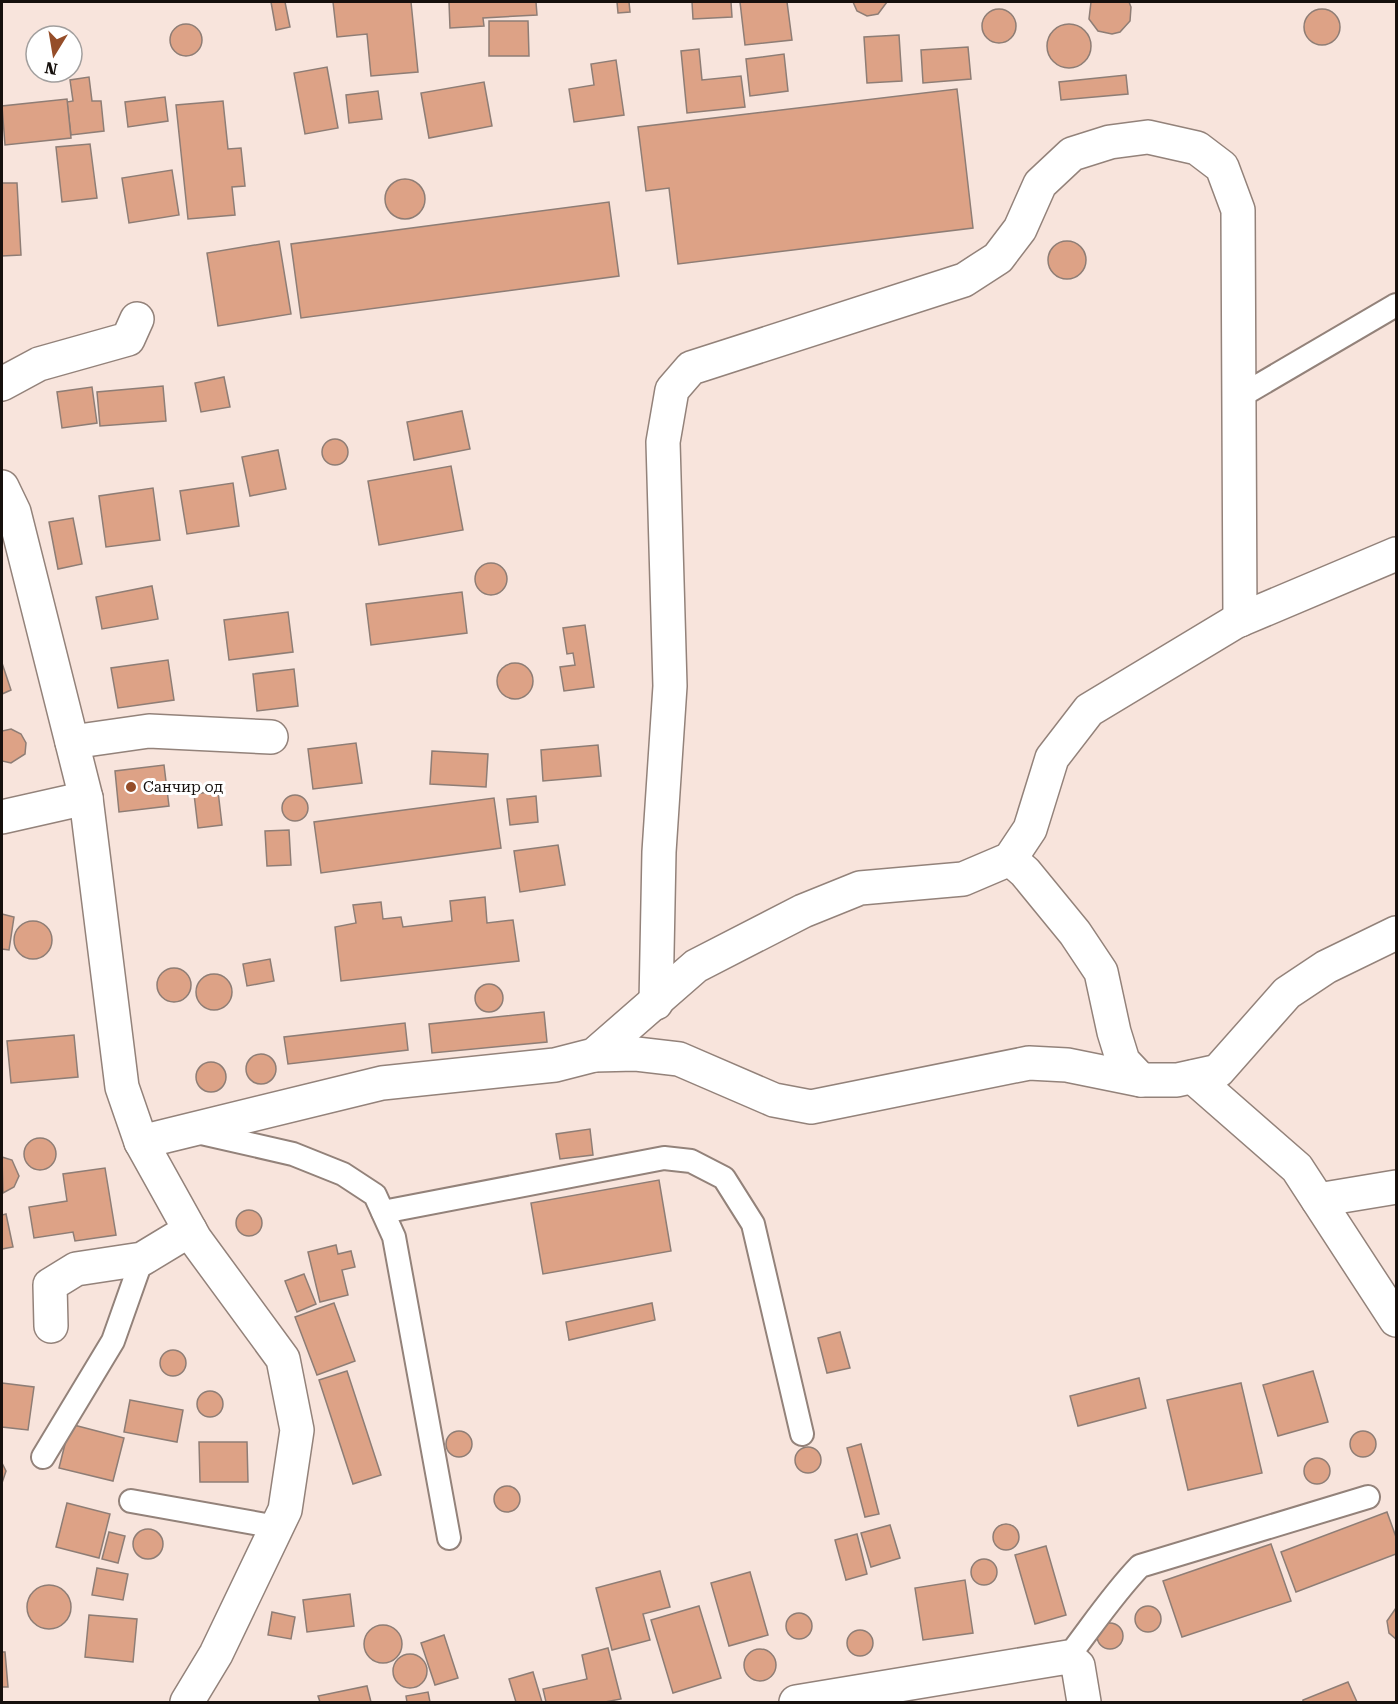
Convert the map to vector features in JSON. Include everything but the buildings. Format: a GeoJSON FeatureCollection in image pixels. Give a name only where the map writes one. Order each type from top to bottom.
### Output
{"type":"FeatureCollection","features":[{"type":"Feature","properties":{"kind":"street"},"geometry":{"type":"LineString","coordinates":[[656,1003],[659,852],[670,686],[663,442],[672,390],[691,368],[964,280],[998,258],[1020,229],[1040,184],[1072,154],[1110,142],[1148,137],[1197,148],[1222,167],[1238,210],[1240,620]]}},
{"type":"Feature","properties":{"kind":"street"},"geometry":{"type":"LineString","coordinates":[[2,384],[39,364],[128,339],[137,319]]}},
{"type":"Feature","properties":{"kind":"street"},"geometry":{"type":"LineString","coordinates":[[2,487],[14,512],[86,798],[122,1087],[141,1142],[190,1230],[283,1359],[297,1430],[285,1510],[216,1654],[187,1702]]}},
{"type":"Feature","properties":{"kind":"street"},"geometry":{"type":"LineString","coordinates":[[594,1055],[696,966],[812,907],[860,888],[963,879],[1010,859],[1030,829],[1052,758],[1089,710],[1240,620],[1396,554]]}},
{"type":"Feature","properties":{"kind":"street"},"geometry":{"type":"LineString","coordinates":[[72,742],[149,731],[271,737]]}},
{"type":"Feature","properties":{"kind":"street"},"geometry":{"type":"LineString","coordinates":[[2,817],[86,798]]}},
{"type":"Feature","properties":{"kind":"street"},"geometry":{"type":"LineString","coordinates":[[1010,859],[1025,872],[1075,933],[1101,972],[1123,1061],[1141,1080]]}},
{"type":"Feature","properties":{"kind":"street"},"geometry":{"type":"LineString","coordinates":[[141,1142],[382,1083],[555,1065],[594,1055],[636,1054],[679,1059],[774,1100],[811,1107],[1029,1063],[1067,1065],[1141,1080],[1177,1080],[1218,1071],[1287,993],[1326,967],[1396,933]]}},
{"type":"Feature","properties":{"kind":"street"},"geometry":{"type":"LineString","coordinates":[[1193,1077],[1297,1168],[1396,1320]]}},
{"type":"Feature","properties":{"kind":"street"},"geometry":{"type":"LineString","coordinates":[[1318,1200],[1396,1187]]}},
{"type":"Feature","properties":{"kind":"street"},"geometry":{"type":"LineString","coordinates":[[51,1326],[50,1285],[76,1269],[142,1259],[190,1230]]}},
{"type":"Feature","properties":{"kind":"street"},"geometry":{"type":"LineString","coordinates":[[796,1702],[1068,1657],[1078,1666],[1084,1702]]}},
{"type":"Feature","properties":{"kind":"lane"},"geometry":{"type":"LineString","coordinates":[[1239,398],[1396,305]]}},
{"type":"Feature","properties":{"kind":"lane"},"geometry":{"type":"LineString","coordinates":[[187,1129],[294,1154],[343,1174],[375,1195],[394,1237],[449,1538]]}},
{"type":"Feature","properties":{"kind":"lane"},"geometry":{"type":"LineString","coordinates":[[383,1212],[664,1158],[691,1161],[724,1178],[753,1224],[802,1434]]}},
{"type":"Feature","properties":{"kind":"lane"},"geometry":{"type":"LineString","coordinates":[[43,1457],[113,1341],[142,1259]]}},
{"type":"Feature","properties":{"kind":"lane"},"geometry":{"type":"LineString","coordinates":[[1068,1657],[1095,1623],[1113,1594],[1140,1566],[1368,1497]]}},
{"type":"Feature","properties":{"kind":"lane"},"geometry":{"type":"LineString","coordinates":[[132,1500],[277,1527]]}},
{"type":"Feature","properties":{"kind":"place","name":"Санчир од"},"geometry":{"type":"Point","coordinates":[131,787]}}]}
